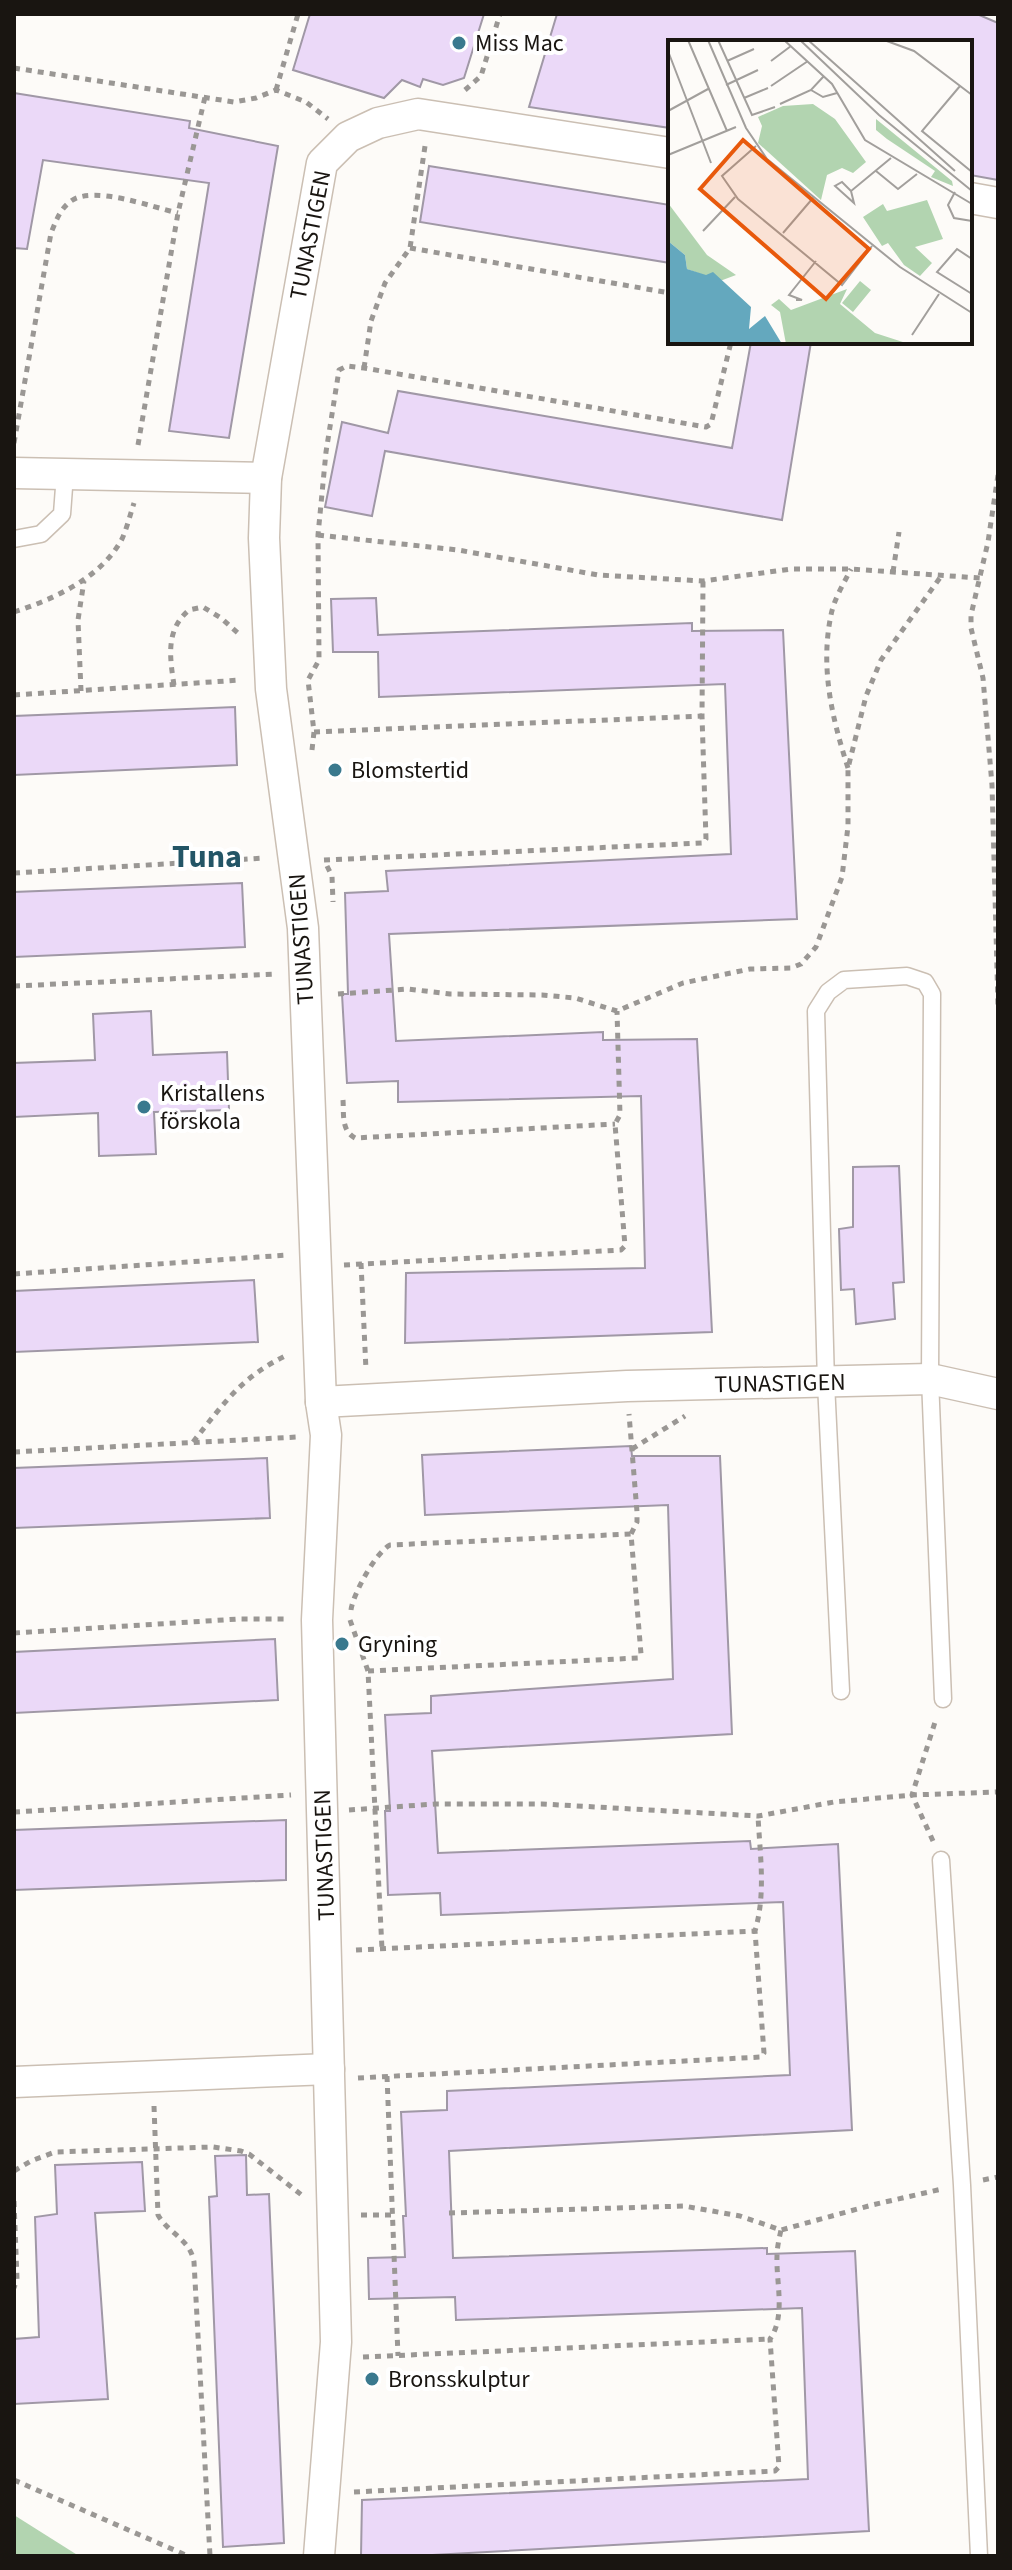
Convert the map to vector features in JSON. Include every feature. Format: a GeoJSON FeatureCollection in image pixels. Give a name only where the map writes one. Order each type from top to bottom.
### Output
{"type":"FeatureCollection","features":[{"type":"Feature","properties":{"kind":"street","name":"TUNASTIGEN"},"geometry":{"type":"LineString","coordinates":[[319,2556],[336,2367],[327,1951],[328,1808],[317,1620],[326,1435],[321,1402],[303,928],[271,689],[264,538],[266,478],[322,163],[348,137],[378,123],[418,114],[668,153]]}},
{"type":"Feature","properties":{"kind":"street"},"geometry":{"type":"LineString","coordinates":[[972,198],[998,203]]}},
{"type":"Feature","properties":{"kind":"street"},"geometry":{"type":"LineString","coordinates":[[14,473],[266,478]]}},
{"type":"Feature","properties":{"kind":"street","name":"TUNASTIGEN"},"geometry":{"type":"LineString","coordinates":[[321,1402],[627,1386],[930,1379],[998,1394]]}},
{"type":"Feature","properties":{"kind":"street"},"geometry":{"type":"LineString","coordinates":[[14,2082],[329,2069]]}},
{"type":"Feature","properties":{"kind":"lane"},"geometry":{"type":"LineString","coordinates":[[14,539],[41,534],[62,514],[65,474]]}},
{"type":"Feature","properties":{"kind":"lane"},"geometry":{"type":"LineString","coordinates":[[841,1691],[826,1383],[816,1011],[828,992],[844,980],[907,976],[925,982],[932,994],[930,1379],[943,1699]]}},
{"type":"Feature","properties":{"kind":"lane"},"geometry":{"type":"LineString","coordinates":[[941,1860],[962,2185],[979,2556]]}},
{"type":"Feature","properties":{"kind":"path"},"geometry":{"type":"LineString","coordinates":[[276,90],[298,14]]}},
{"type":"Feature","properties":{"kind":"path"},"geometry":{"type":"LineString","coordinates":[[14,68],[234,102],[276,90],[313,107],[348,137]]}},
{"type":"Feature","properties":{"kind":"path"},"geometry":{"type":"LineString","coordinates":[[14,612],[64,592],[84,580],[111,555],[123,538],[135,501],[135,474],[178,213],[205,97]]}},
{"type":"Feature","properties":{"kind":"path"},"geometry":{"type":"LineString","coordinates":[[364,368],[371,321],[385,283],[410,248],[427,137]]}},
{"type":"Feature","properties":{"kind":"path"},"geometry":{"type":"LineString","coordinates":[[14,443],[51,233],[58,215],[76,198],[93,195],[178,213]]}},
{"type":"Feature","properties":{"kind":"path"},"geometry":{"type":"LineString","coordinates":[[410,248],[668,293]]}},
{"type":"Feature","properties":{"kind":"path"},"geometry":{"type":"LineString","coordinates":[[311,753],[314,732],[308,680],[319,660],[318,535],[326,452],[339,370],[347,366],[364,368],[706,427],[711,424],[731,344]]}},
{"type":"Feature","properties":{"kind":"path"},"geometry":{"type":"LineString","coordinates":[[998,475],[971,615],[971,628],[983,678],[992,785],[998,1006]]}},
{"type":"Feature","properties":{"kind":"path"},"geometry":{"type":"LineString","coordinates":[[893,572],[899,532]]}},
{"type":"Feature","properties":{"kind":"path"},"geometry":{"type":"LineString","coordinates":[[318,535],[458,550],[598,575],[703,581],[791,569],[851,569],[980,578]]}},
{"type":"Feature","properties":{"kind":"path"},"geometry":{"type":"LineString","coordinates":[[848,768],[834,724],[827,687],[831,617],[851,569]]}},
{"type":"Feature","properties":{"kind":"path"},"geometry":{"type":"LineString","coordinates":[[338,994],[408,989],[450,994],[542,995],[575,998],[617,1011],[683,983],[750,969],[791,968],[809,956],[824,930],[842,877],[848,826],[848,768],[866,696],[881,660],[942,575]]}},
{"type":"Feature","properties":{"kind":"path"},"geometry":{"type":"LineString","coordinates":[[81,691],[78,620],[84,580]]}},
{"type":"Feature","properties":{"kind":"path"},"geometry":{"type":"LineString","coordinates":[[324,860],[703,843],[706,839],[702,716],[703,581]]}},
{"type":"Feature","properties":{"kind":"path"},"geometry":{"type":"LineString","coordinates":[[174,685],[170,645],[173,632],[189,610],[203,607],[241,636]]}},
{"type":"Feature","properties":{"kind":"path"},"geometry":{"type":"LineString","coordinates":[[14,695],[253,679]]}},
{"type":"Feature","properties":{"kind":"path"},"geometry":{"type":"LineString","coordinates":[[314,732],[702,716]]}},
{"type":"Feature","properties":{"kind":"path"},"geometry":{"type":"LineString","coordinates":[[321,849],[332,876],[333,905]]}},
{"type":"Feature","properties":{"kind":"path"},"geometry":{"type":"LineString","coordinates":[[14,873],[266,857]]}},
{"type":"Feature","properties":{"kind":"path"},"geometry":{"type":"LineString","coordinates":[[14,986],[287,973]]}},
{"type":"Feature","properties":{"kind":"path"},"geometry":{"type":"LineString","coordinates":[[337,979],[339,1008]]}},
{"type":"Feature","properties":{"kind":"path"},"geometry":{"type":"LineString","coordinates":[[14,1274],[300,1254],[317,1263],[333,1266],[621,1250],[625,1246],[615,1124],[620,1115],[617,1011]]}},
{"type":"Feature","properties":{"kind":"path"},"geometry":{"type":"LineString","coordinates":[[343,1097],[345,1127],[355,1138],[615,1124]]}},
{"type":"Feature","properties":{"kind":"path"},"geometry":{"type":"LineString","coordinates":[[361,1263],[367,1398]]}},
{"type":"Feature","properties":{"kind":"path"},"geometry":{"type":"LineString","coordinates":[[193,1442],[234,1390],[253,1373],[293,1352]]}},
{"type":"Feature","properties":{"kind":"path"},"geometry":{"type":"LineString","coordinates":[[632,1449],[711,1400],[719,1384]]}},
{"type":"Feature","properties":{"kind":"path"},"geometry":{"type":"LineString","coordinates":[[368,1671],[638,1658],[641,1654],[631,1534],[637,1522],[627,1386]]}},
{"type":"Feature","properties":{"kind":"path"},"geometry":{"type":"LineString","coordinates":[[14,1452],[326,1435]]}},
{"type":"Feature","properties":{"kind":"path"},"geometry":{"type":"LineString","coordinates":[[382,1949],[368,1671],[350,1622],[354,1597],[379,1554],[390,1545],[631,1534]]}},
{"type":"Feature","properties":{"kind":"path"},"geometry":{"type":"LineString","coordinates":[[14,1633],[238,1619],[350,1622]]}},
{"type":"Feature","properties":{"kind":"path"},"geometry":{"type":"LineString","coordinates":[[941,1860],[912,1795],[943,1699]]}},
{"type":"Feature","properties":{"kind":"path"},"geometry":{"type":"LineString","coordinates":[[14,1812],[292,1795],[309,1797],[328,1808],[542,1804],[758,1816],[834,1802],[998,1792]]}},
{"type":"Feature","properties":{"kind":"path"},"geometry":{"type":"LineString","coordinates":[[329,2069],[342,2079],[761,2057],[764,2053],[755,1931],[762,1890],[758,1816]]}},
{"type":"Feature","properties":{"kind":"path"},"geometry":{"type":"LineString","coordinates":[[327,1951],[755,1931]]}},
{"type":"Feature","properties":{"kind":"path"},"geometry":{"type":"LineString","coordinates":[[387,2076],[398,2356]]}},
{"type":"Feature","properties":{"kind":"path"},"geometry":{"type":"LineString","coordinates":[[154,2101],[158,2215],[189,2246],[194,2262],[210,2556]]}},
{"type":"Feature","properties":{"kind":"path"},"geometry":{"type":"LineString","coordinates":[[14,2171],[55,2152],[213,2147],[249,2154],[324,2215],[392,2215]]}},
{"type":"Feature","properties":{"kind":"path"},"geometry":{"type":"LineString","coordinates":[[449,2213],[684,2206],[740,2216],[781,2230],[872,2205],[998,2177]]}},
{"type":"Feature","properties":{"kind":"path"},"geometry":{"type":"LineString","coordinates":[[14,2201],[17,2279],[14,2288]]}},
{"type":"Feature","properties":{"kind":"path"},"geometry":{"type":"LineString","coordinates":[[346,2487],[351,2492],[775,2471],[779,2467],[770,2339],[779,2318],[776,2253],[781,2230]]}},
{"type":"Feature","properties":{"kind":"path"},"geometry":{"type":"LineString","coordinates":[[353,2358],[770,2339]]}},
{"type":"Feature","properties":{"kind":"path"},"geometry":{"type":"LineString","coordinates":[[14,2480],[188,2556]]}},
{"type":"Feature","properties":{"kind":"green space"},"geometry":{"type":"Polygon","coordinates":[[[14,2515],[79,2556],[14,2556],[14,2515]]]}},
{"type":"Feature","properties":{"kind":"building"},"geometry":{"type":"Polygon","coordinates":[[[310,14],[484,14],[464,78],[443,85],[423,79],[420,87],[402,80],[384,98],[293,70],[310,14]]]}},
{"type":"Feature","properties":{"kind":"building"},"geometry":{"type":"Polygon","coordinates":[[[557,14],[977,14],[998,23],[998,180],[972,175],[972,40],[668,40],[668,128],[529,107],[557,14]]]}},
{"type":"Feature","properties":{"kind":"building"},"geometry":{"type":"Polygon","coordinates":[[[14,93],[190,121],[189,128],[278,146],[229,438],[169,431],[209,183],[43,160],[27,249],[14,248],[14,93]]]}},
{"type":"Feature","properties":{"kind":"building"},"geometry":{"type":"Polygon","coordinates":[[[429,166],[668,205],[668,263],[420,222],[429,166]]]}},
{"type":"Feature","properties":{"kind":"building"},"geometry":{"type":"Polygon","coordinates":[[[751,344],[811,344],[782,520],[385,451],[372,516],[325,507],[342,422],[388,433],[398,391],[732,448],[751,344]]]}},
{"type":"Feature","properties":{"kind":"building"},"geometry":{"type":"Polygon","coordinates":[[[376,598],[378,635],[692,623],[692,631],[783,630],[797,919],[389,934],[396,1041],[603,1032],[603,1040],[697,1039],[712,1332],[405,1343],[406,1273],[645,1268],[641,1096],[398,1102],[398,1081],[347,1083],[342,994],[348,994],[345,893],[388,891],[386,871],[731,854],[725,684],[379,697],[378,652],[333,652],[331,599],[376,598]]]}},
{"type":"Feature","properties":{"kind":"building"},"geometry":{"type":"Polygon","coordinates":[[[235,707],[237,765],[14,775],[14,716],[235,707]]]}},
{"type":"Feature","properties":{"kind":"building"},"geometry":{"type":"Polygon","coordinates":[[[242,883],[245,947],[14,957],[14,892],[242,883]]]}},
{"type":"Feature","properties":{"kind":"building"},"geometry":{"type":"Polygon","coordinates":[[[151,1011],[153,1055],[227,1052],[229,1110],[154,1112],[156,1154],[99,1156],[98,1113],[14,1117],[14,1063],[95,1060],[93,1014],[151,1011]]]}},
{"type":"Feature","properties":{"kind":"building"},"geometry":{"type":"Polygon","coordinates":[[[899,1166],[904,1282],[893,1283],[895,1319],[856,1324],[854,1289],[841,1290],[839,1229],[853,1227],[853,1167],[899,1166]]]}},
{"type":"Feature","properties":{"kind":"building"},"geometry":{"type":"Polygon","coordinates":[[[254,1280],[258,1342],[14,1352],[14,1291],[254,1280]]]}},
{"type":"Feature","properties":{"kind":"building"},"geometry":{"type":"Polygon","coordinates":[[[631,1446],[632,1456],[720,1456],[732,1734],[432,1751],[438,1853],[750,1841],[751,1849],[838,1844],[852,2130],[449,2151],[453,2258],[767,2248],[767,2254],[855,2251],[869,2531],[414,2556],[361,2556],[362,2500],[808,2479],[802,2308],[456,2320],[455,2297],[369,2299],[368,2258],[405,2257],[401,2112],[447,2110],[447,2091],[790,2075],[783,1902],[441,1915],[440,1893],[388,1895],[385,1811],[390,1811],[385,1715],[431,1713],[431,1696],[673,1679],[668,1505],[425,1515],[422,1455],[631,1446]]]}},
{"type":"Feature","properties":{"kind":"building"},"geometry":{"type":"Polygon","coordinates":[[[267,1458],[270,1518],[14,1528],[14,1468],[267,1458]]]}},
{"type":"Feature","properties":{"kind":"building"},"geometry":{"type":"Polygon","coordinates":[[[275,1639],[278,1700],[14,1713],[14,1652],[275,1639]]]}},
{"type":"Feature","properties":{"kind":"building"},"geometry":{"type":"Polygon","coordinates":[[[286,1820],[286,1880],[14,1890],[14,1830],[286,1820]]]}},
{"type":"Feature","properties":{"kind":"building"},"geometry":{"type":"Polygon","coordinates":[[[246,2155],[247,2195],[269,2194],[284,2543],[223,2547],[209,2197],[217,2196],[215,2156],[246,2155]]]}},
{"type":"Feature","properties":{"kind":"building"},"geometry":{"type":"Polygon","coordinates":[[[142,2162],[145,2211],[95,2213],[108,2399],[14,2404],[14,2339],[39,2337],[35,2217],[57,2214],[55,2165],[142,2162]]]}},
{"type":"Feature","properties":{"kind":"place","name":"Miss Mac"},"geometry":{"type":"Point","coordinates":[459,43]}},
{"type":"Feature","properties":{"kind":"place","name":"Blomstertid"},"geometry":{"type":"Point","coordinates":[335,770]}},
{"type":"Feature","properties":{"kind":"place","name":"Kristallens förskola"},"geometry":{"type":"Point","coordinates":[144,1107]}},
{"type":"Feature","properties":{"kind":"place","name":"Gryning"},"geometry":{"type":"Point","coordinates":[342,1644]}},
{"type":"Feature","properties":{"kind":"place","name":"Bronsskulptur"},"geometry":{"type":"Point","coordinates":[372,2379]}},
{"type":"Feature","properties":{"kind":"district","name":"Tuna"},"geometry":{"type":"Point","coordinates":[207,856]}}]}
